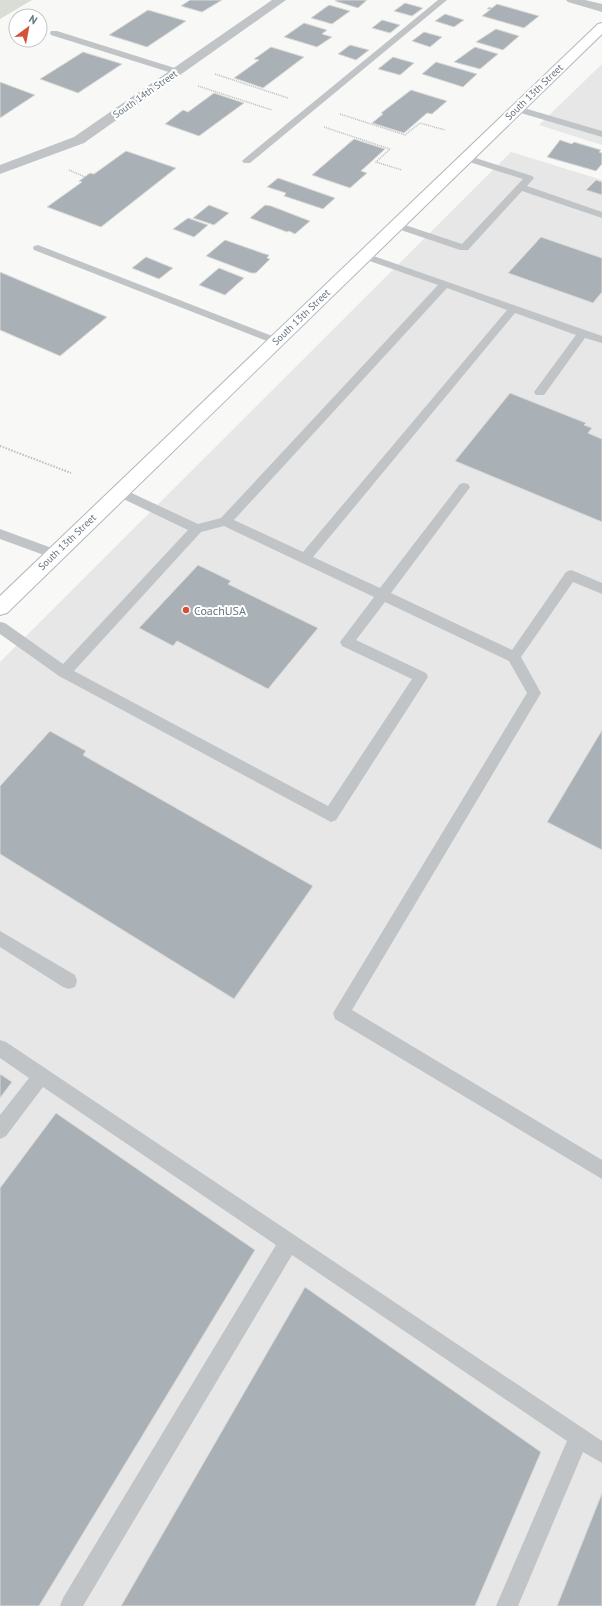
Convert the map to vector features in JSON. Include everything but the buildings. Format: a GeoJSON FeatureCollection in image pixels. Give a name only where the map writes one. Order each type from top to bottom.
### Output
{"type":"FeatureCollection","features":[{"type":"Feature","properties":{"kind":"street","name":"South 14th Street"},"geometry":{"type":"LineString","coordinates":[[0,170],[79,140],[280,0]]}},
{"type":"Feature","properties":{"kind":"street"},"geometry":{"type":"LineString","coordinates":[[572,0],[602,8]]}},
{"type":"Feature","properties":{"kind":"street","name":"South 13th Street"},"geometry":{"type":"LineString","coordinates":[[0,608],[602,26]]}},
{"type":"Feature","properties":{"kind":"lane"},"geometry":{"type":"LineString","coordinates":[[247,161],[444,0]]}},
{"type":"Feature","properties":{"kind":"lane"},"geometry":{"type":"LineString","coordinates":[[54,33],[178,72]]}},
{"type":"Feature","properties":{"kind":"lane"},"geometry":{"type":"LineString","coordinates":[[517,109],[602,134]]}},
{"type":"Feature","properties":{"kind":"lane"},"geometry":{"type":"LineString","coordinates":[[396,225],[464,248],[529,178],[466,158]]}},
{"type":"Feature","properties":{"kind":"lane"},"geometry":{"type":"LineString","coordinates":[[520,187],[602,215]]}},
{"type":"Feature","properties":{"kind":"lane"},"geometry":{"type":"LineString","coordinates":[[38,248],[276,341]]}},
{"type":"Feature","properties":{"kind":"lane"},"geometry":{"type":"LineString","coordinates":[[365,256],[602,340]]}},
{"type":"Feature","properties":{"kind":"lane"},"geometry":{"type":"LineString","coordinates":[[64,672],[197,529],[225,521],[445,284]]}},
{"type":"Feature","properties":{"kind":"lane"},"geometry":{"type":"LineString","coordinates":[[305,558],[513,309]]}},
{"type":"Feature","properties":{"kind":"lane"},"geometry":{"type":"LineString","coordinates":[[540,392],[582,333]]}},
{"type":"Feature","properties":{"kind":"lane"},"geometry":{"type":"LineString","coordinates":[[0,627],[64,672],[331,815],[421,677],[347,642],[464,486]]}},
{"type":"Feature","properties":{"kind":"lane"},"geometry":{"type":"LineString","coordinates":[[119,492],[197,529]]}},
{"type":"Feature","properties":{"kind":"lane"},"geometry":{"type":"LineString","coordinates":[[225,521],[514,657],[534,693],[341,1013],[602,1170]]}},
{"type":"Feature","properties":{"kind":"lane"},"geometry":{"type":"LineString","coordinates":[[0,534],[55,554]]}},
{"type":"Feature","properties":{"kind":"lane"},"geometry":{"type":"LineString","coordinates":[[514,657],[571,576],[602,589]]}},
{"type":"Feature","properties":{"kind":"lane"},"geometry":{"type":"LineString","coordinates":[[0,938],[69,981]]}},
{"type":"Feature","properties":{"kind":"lane"},"geometry":{"type":"LineString","coordinates":[[0,1048],[602,1453]]}},
{"type":"Feature","properties":{"kind":"lane"},"geometry":{"type":"LineString","coordinates":[[0,1130],[42,1076]]}},
{"type":"Feature","properties":{"kind":"lane"},"geometry":{"type":"LineString","coordinates":[[71,1606],[289,1242]]}},
{"type":"Feature","properties":{"kind":"lane"},"geometry":{"type":"LineString","coordinates":[[507,1606],[579,1437]]}},
{"type":"Feature","properties":{"kind":"path"},"geometry":{"type":"LineString","coordinates":[[0,446],[71,473]]}},
{"type":"Feature","properties":{"kind":"shaded area"},"geometry":{"type":"Polygon","coordinates":[[[0,0],[32,0],[19,8],[8,8],[8,14],[0,19],[0,0]]]}},
{"type":"Feature","properties":{"kind":"shaded area"},"geometry":{"type":"Polygon","coordinates":[[[602,64],[602,145],[539,125],[602,64]]]}},
{"type":"Feature","properties":{"kind":"shaded area"},"geometry":{"type":"Polygon","coordinates":[[[511,152],[602,180],[602,1606],[0,1606],[0,662],[511,152]]]}},
{"type":"Feature","properties":{"kind":"place","name":"CoachUSA"},"geometry":{"type":"Point","coordinates":[186,610]}}]}
